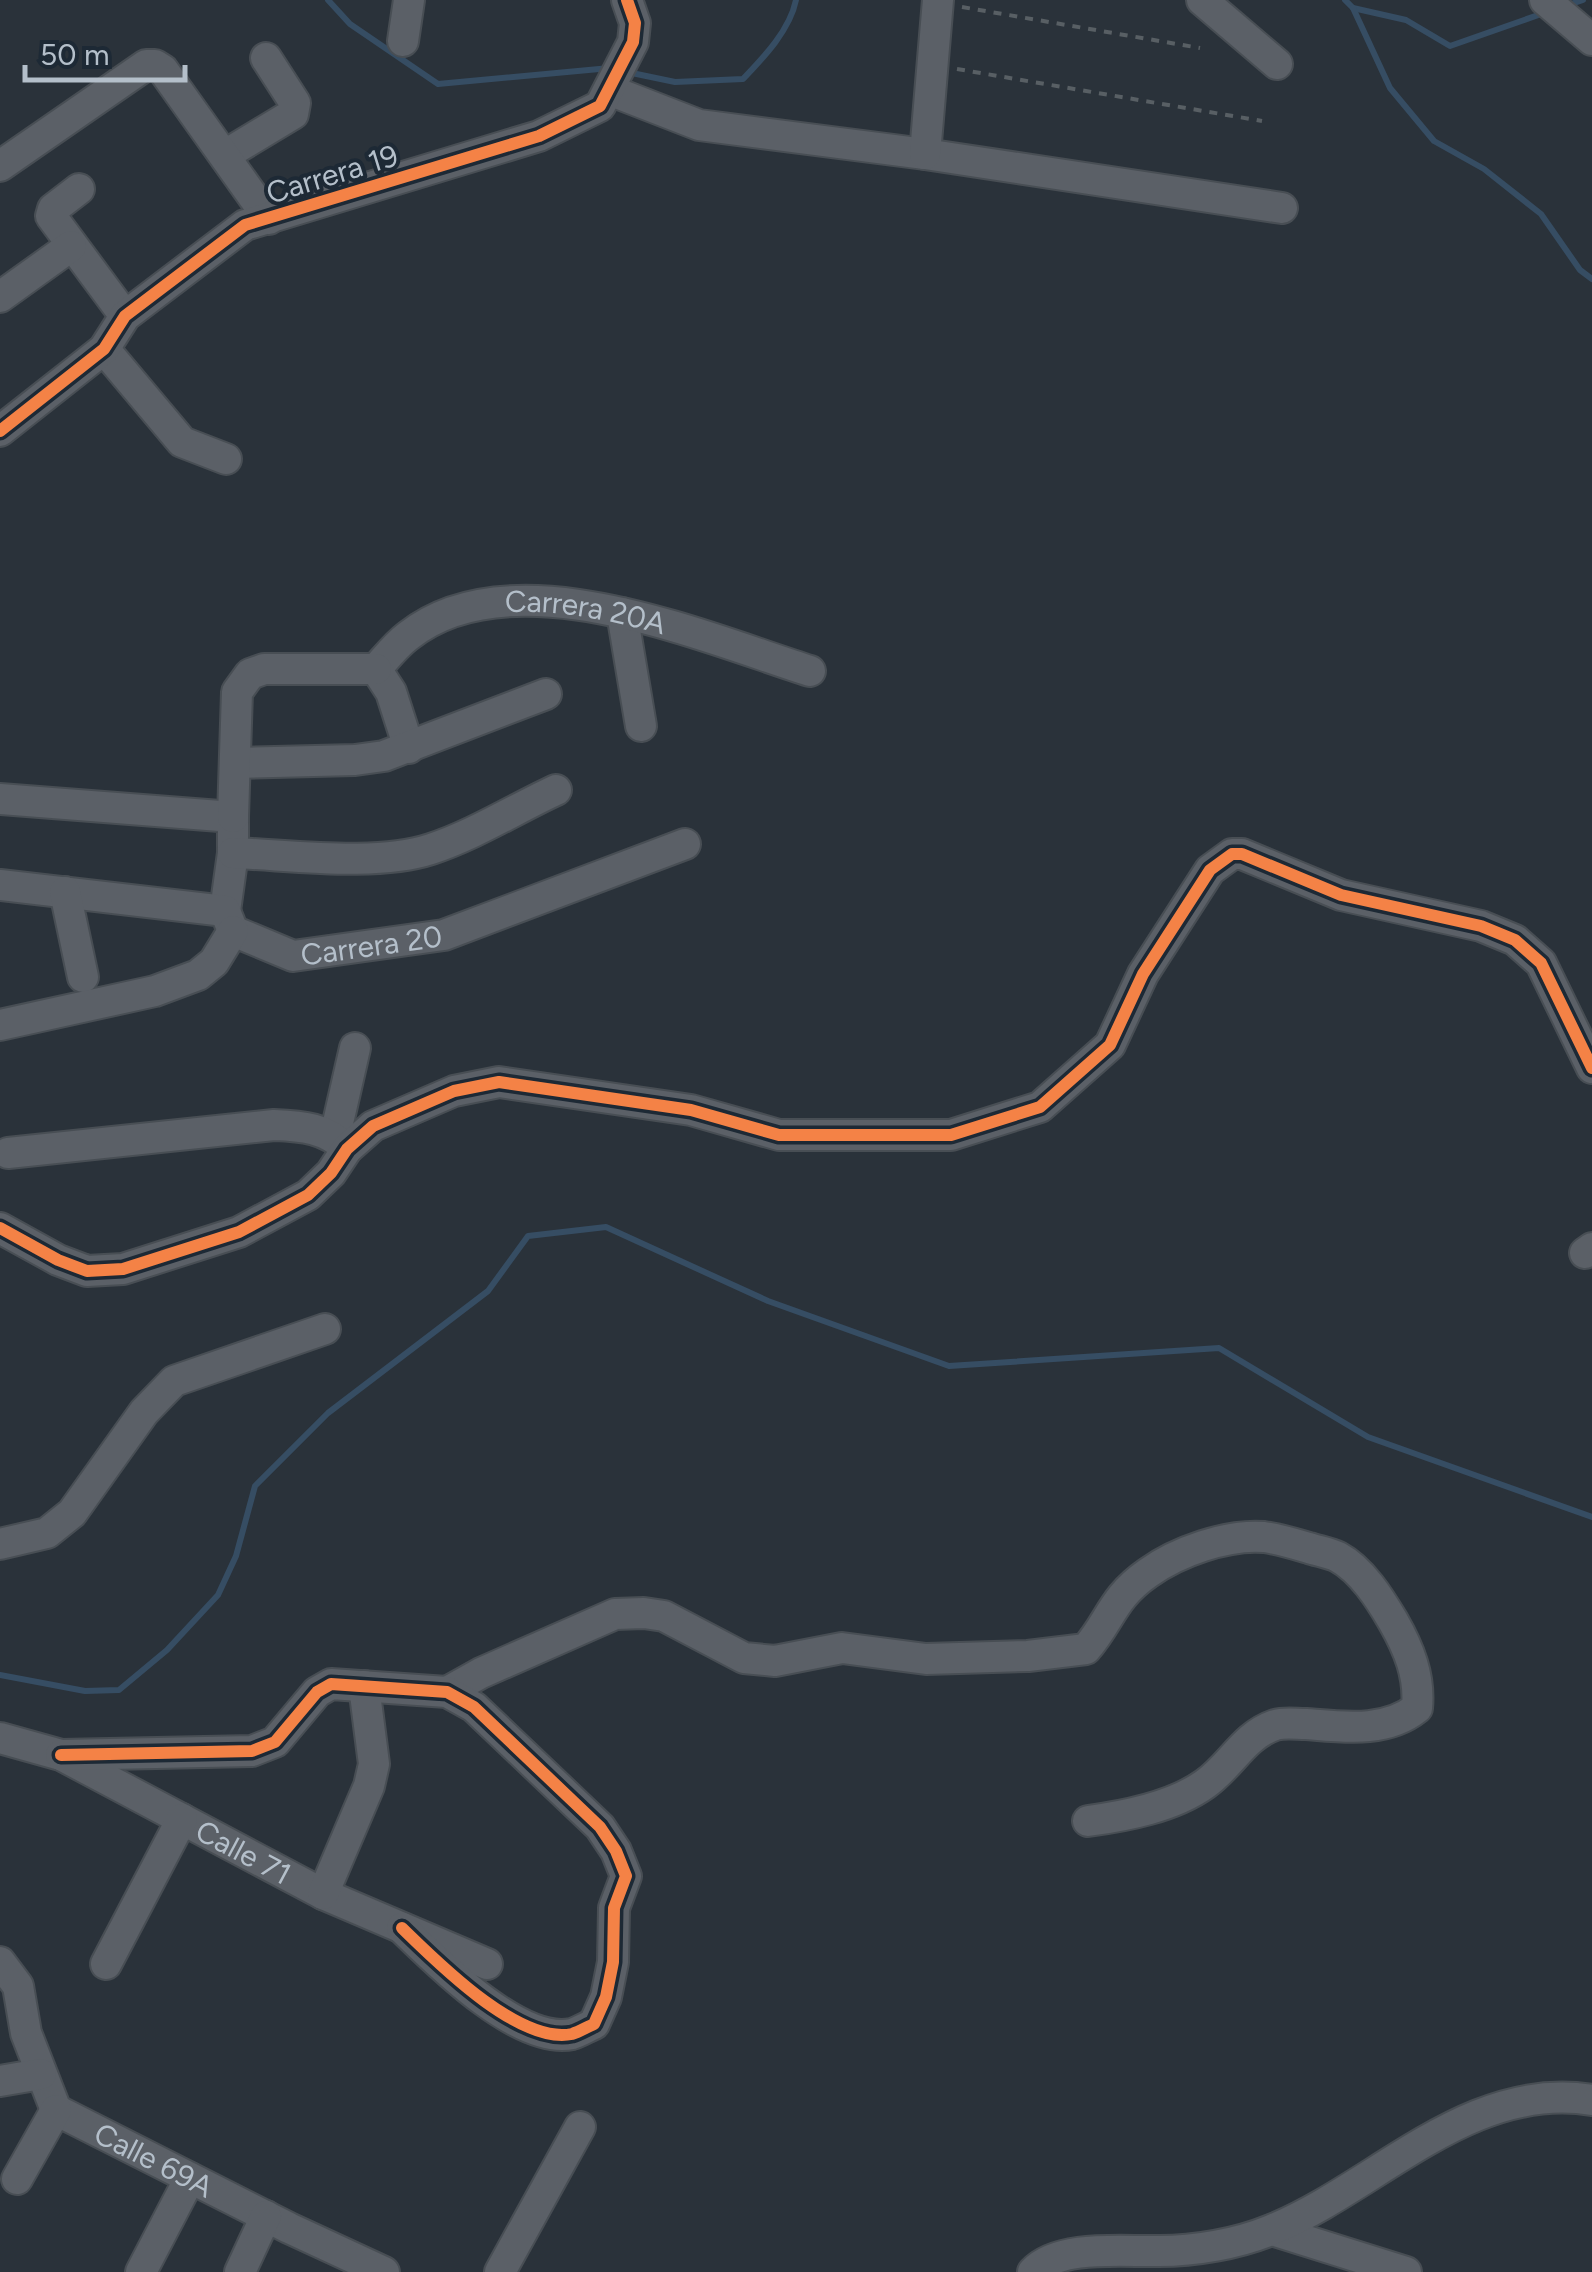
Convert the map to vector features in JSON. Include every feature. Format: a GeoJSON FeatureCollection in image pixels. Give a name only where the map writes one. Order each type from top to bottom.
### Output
{"type":"FeatureCollection","features":[{"type":"Feature","properties":{"kind":"street"},"geometry":{"type":"LineString","coordinates":[[403,42],[409,0]]}},
{"type":"Feature","properties":{"kind":"street"},"geometry":{"type":"LineString","coordinates":[[627,0],[635,23],[633,42],[611,88],[698,124],[1282,208]]}},
{"type":"Feature","properties":{"kind":"street"},"geometry":{"type":"LineString","coordinates":[[1202,0],[1277,64]]}},
{"type":"Feature","properties":{"kind":"street"},"geometry":{"type":"LineString","coordinates":[[1545,0],[1592,40]]}},
{"type":"Feature","properties":{"kind":"street"},"geometry":{"type":"LineString","coordinates":[[925,154],[938,1]]}},
{"type":"Feature","properties":{"kind":"street"},"geometry":{"type":"LineString","coordinates":[[225,154],[293,114],[295,103],[266,58]]}},
{"type":"Feature","properties":{"kind":"street"},"geometry":{"type":"LineString","coordinates":[[0,166],[146,65],[155,65],[163,70],[225,154],[268,220]]}},
{"type":"Feature","properties":{"kind":"street","name":"Carrera 19"},"geometry":{"type":"LineString","coordinates":[[1,429],[104,348],[125,316],[245,226],[539,136],[600,106],[611,88]]}},
{"type":"Feature","properties":{"kind":"street"},"geometry":{"type":"LineString","coordinates":[[80,189],[51,212],[71,246],[125,316]]}},
{"type":"Feature","properties":{"kind":"street"},"geometry":{"type":"LineString","coordinates":[[0,297],[71,246]]}},
{"type":"Feature","properties":{"kind":"street"},"geometry":{"type":"LineString","coordinates":[[104,348],[182,442],[226,459]]}},
{"type":"Feature","properties":{"kind":"street","name":"Carrera 20A"},"geometry":{"type":"LineString","coordinates":[[376,669],[408,636],[434,620],[485,604],[529,600],[584,604],[622,612],[810,671]]}},
{"type":"Feature","properties":{"kind":"street"},"geometry":{"type":"LineString","coordinates":[[622,612],[642,726]]}},
{"type":"Feature","properties":{"kind":"street"},"geometry":{"type":"LineString","coordinates":[[0,1025],[155,990],[198,975],[214,962],[229,921],[238,692],[250,674],[264,669],[376,669],[392,692],[409,748]]}},
{"type":"Feature","properties":{"kind":"street"},"geometry":{"type":"LineString","coordinates":[[235,763],[355,760],[409,748],[546,694]]}},
{"type":"Feature","properties":{"kind":"street"},"geometry":{"type":"LineString","coordinates":[[232,852],[380,858],[409,854],[433,848],[556,790]]}},
{"type":"Feature","properties":{"kind":"street"},"geometry":{"type":"LineString","coordinates":[[0,799],[233,817]]}},
{"type":"Feature","properties":{"kind":"street","name":"Carrera 20"},"geometry":{"type":"LineString","coordinates":[[0,885],[65,892],[229,921],[293,956],[444,934],[685,844]]}},
{"type":"Feature","properties":{"kind":"street"},"geometry":{"type":"LineString","coordinates":[[8,1152],[274,1125],[297,1126],[341,1142],[440,1096],[499,1082],[691,1110],[780,1135],[951,1135],[1040,1106],[1110,1045],[1152,959],[1210,870],[1232,854],[1242,854],[1341,896],[1481,926],[1514,940],[1540,964],[1592,1068]]}},
{"type":"Feature","properties":{"kind":"street"},"geometry":{"type":"LineString","coordinates":[[65,892],[83,977]]}},
{"type":"Feature","properties":{"kind":"street"},"geometry":{"type":"LineString","coordinates":[[0,1228],[86,1271],[123,1269],[239,1232],[308,1194],[330,1173],[341,1142],[355,1048]]}},
{"type":"Feature","properties":{"kind":"street"},"geometry":{"type":"LineString","coordinates":[[0,1544],[47,1533],[72,1513],[144,1412],[174,1381],[325,1329]]}},
{"type":"Feature","properties":{"kind":"street"},"geometry":{"type":"LineString","coordinates":[[446,1692],[615,1614],[664,1616],[744,1658],[775,1661],[842,1648],[926,1659],[1028,1656],[1086,1649],[1101,1632],[1108,1612],[1121,1596],[1150,1571],[1201,1547],[1242,1539],[1263,1537],[1339,1558],[1368,1584],[1403,1638],[1419,1687],[1418,1708],[1404,1719],[1372,1726],[1281,1723],[1262,1730],[1240,1746],[1205,1784],[1142,1810],[1088,1821]]}},
{"type":"Feature","properties":{"kind":"street"},"geometry":{"type":"LineString","coordinates":[[61,1755],[252,1750],[275,1742],[317,1692],[332,1684],[446,1692],[474,1707],[600,1827],[616,1851],[626,1876],[614,1908],[613,1962],[606,1997],[594,2024],[572,2034],[554,2034],[516,2019],[453,1978],[402,1928]]}},
{"type":"Feature","properties":{"kind":"street"},"geometry":{"type":"LineString","coordinates":[[322,1894],[369,1786],[374,1764],[364,1686]]}},
{"type":"Feature","properties":{"kind":"street","name":"Calle 71"},"geometry":{"type":"LineString","coordinates":[[0,1738],[61,1755],[322,1894],[487,1964]]}},
{"type":"Feature","properties":{"kind":"street"},"geometry":{"type":"LineString","coordinates":[[106,1964],[182,1819]]}},
{"type":"Feature","properties":{"kind":"street"},"geometry":{"type":"LineString","coordinates":[[5,1967],[18,1986],[26,2033],[56,2110],[17,2179]]}},
{"type":"Feature","properties":{"kind":"street"},"geometry":{"type":"LineString","coordinates":[[0,2081],[41,2074]]}},
{"type":"Feature","properties":{"kind":"street"},"geometry":{"type":"LineString","coordinates":[[1034,2272],[1042,2263],[1076,2255],[1112,2249],[1160,2251],[1225,2244],[1272,2230],[1464,2121],[1529,2099],[1592,2100]]}},
{"type":"Feature","properties":{"kind":"street","name":"Calle 69A"},"geometry":{"type":"LineString","coordinates":[[56,2110],[266,2216],[336,2262],[384,2272]]}},
{"type":"Feature","properties":{"kind":"street"},"geometry":{"type":"LineString","coordinates":[[500,2272],[580,2126]]}},
{"type":"Feature","properties":{"kind":"street"},"geometry":{"type":"LineString","coordinates":[[141,2272],[190,2178]]}},
{"type":"Feature","properties":{"kind":"street"},"geometry":{"type":"LineString","coordinates":[[240,2272],[266,2216]]}},
{"type":"Feature","properties":{"kind":"street"},"geometry":{"type":"LineString","coordinates":[[1272,2230],[1406,2272]]}},
{"type":"Feature","properties":{"kind":"path"},"geometry":{"type":"LineString","coordinates":[[938,1],[1200,48]]}},
{"type":"Feature","properties":{"kind":"path"},"geometry":{"type":"LineString","coordinates":[[933,64],[1262,121]]}},
{"type":"Feature","properties":{"kind":"waterway"},"geometry":{"type":"LineString","coordinates":[[328,0],[350,24],[438,84],[610,68]]}},
{"type":"Feature","properties":{"kind":"waterway"},"geometry":{"type":"LineString","coordinates":[[627,72],[675,82],[743,79],[782,32],[796,0]]}},
{"type":"Feature","properties":{"kind":"waterway"},"geometry":{"type":"LineString","coordinates":[[1345,0],[1353,8],[1406,20],[1450,46],[1544,13]]}},
{"type":"Feature","properties":{"kind":"waterway"},"geometry":{"type":"LineString","coordinates":[[1565,6],[1583,0]]}},
{"type":"Feature","properties":{"kind":"waterway"},"geometry":{"type":"LineString","coordinates":[[1353,8],[1390,88],[1434,141],[1484,169],[1541,214],[1580,270],[1592,279]]}},
{"type":"Feature","properties":{"kind":"waterway"},"geometry":{"type":"LineString","coordinates":[[0,1675],[85,1691],[119,1690],[167,1650],[218,1595],[236,1556],[255,1486],[328,1413],[488,1291],[528,1236],[606,1227],[768,1301],[949,1366],[1219,1348],[1368,1437],[1592,1517]]}},
{"type":"Feature","properties":{"kind":"cycle path"},"geometry":{"type":"LineString","coordinates":[[0,431],[104,349],[125,316],[245,225],[539,136],[600,106],[633,42],[635,23],[627,0]]}},
{"type":"Feature","properties":{"kind":"cycle path"},"geometry":{"type":"LineString","coordinates":[[0,1228],[87,1271],[123,1269],[239,1232],[308,1195],[331,1173],[347,1149],[373,1126],[454,1091],[499,1082],[691,1110],[779,1135],[951,1135],[1040,1107],[1110,1045],[1143,974],[1210,870],[1232,854],[1242,854],[1341,895],[1481,926],[1515,940],[1541,963],[1592,1068]]}},
{"type":"Feature","properties":{"kind":"cycle path"},"geometry":{"type":"LineString","coordinates":[[61,1755],[252,1751],[275,1742],[317,1692],[331,1684],[447,1692],[474,1707],[600,1827],[616,1851],[626,1876],[614,1908],[613,1962],[606,1997],[594,2024],[575,2033],[551,2034],[528,2027],[480,1998],[402,1928]]}}]}
